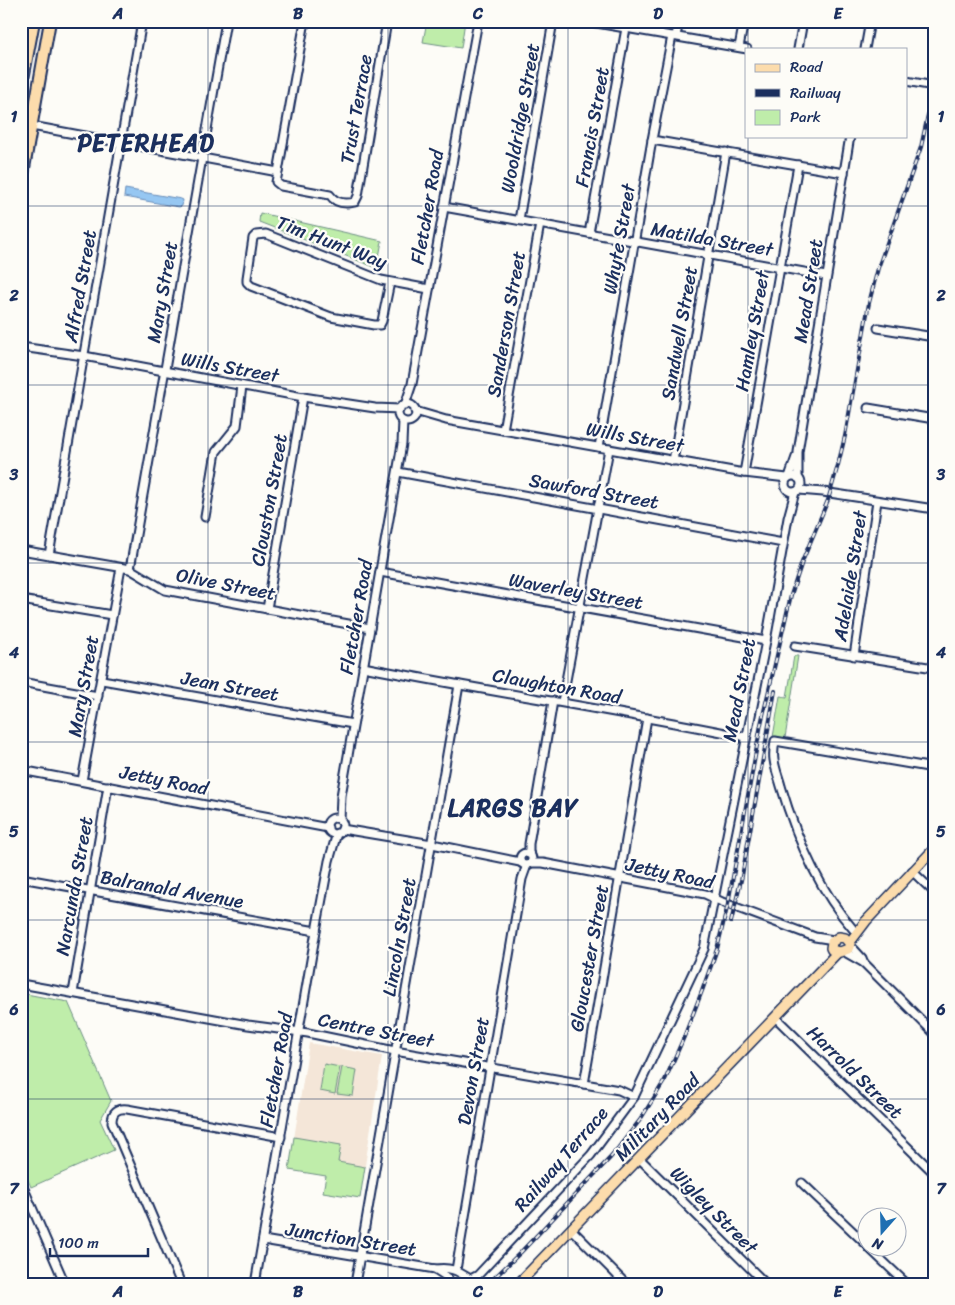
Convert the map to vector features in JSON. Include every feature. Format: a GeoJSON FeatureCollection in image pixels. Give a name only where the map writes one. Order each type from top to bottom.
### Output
{"type":"FeatureCollection","features":[{"type":"Feature","properties":{"kind":"highway"},"geometry":{"type":"LineString","coordinates":[[21,90],[34,21]]}},
{"type":"Feature","properties":{"kind":"highway"},"geometry":{"type":"LineString","coordinates":[[21,184],[26,126],[50,21]]}},
{"type":"Feature","properties":{"kind":"main road","name":"Military Road"},"geometry":{"type":"LineString","coordinates":[[840,946],[934,849]]}},
{"type":"Feature","properties":{"kind":"main road","name":"Military Road"},"geometry":{"type":"LineString","coordinates":[[518,1284],[819,971],[852,930],[866,921]]}},
{"type":"Feature","properties":{"kind":"street","name":"Alfred Street"},"geometry":{"type":"LineString","coordinates":[[49,555],[142,21]]}},
{"type":"Feature","properties":{"kind":"street","name":"Mary Street"},"geometry":{"type":"LineString","coordinates":[[130,569],[226,21]]}},
{"type":"Feature","properties":{"kind":"street"},"geometry":{"type":"LineString","coordinates":[[26,126],[278,172],[305,21]]}},
{"type":"Feature","properties":{"kind":"street","name":"Trust Terrace"},"geometry":{"type":"LineString","coordinates":[[278,172],[276,182],[281,186],[330,195],[334,200],[346,204],[355,202],[358,196],[387,21]]}},
{"type":"Feature","properties":{"kind":"street","name":"Fletcher Road"},"geometry":{"type":"LineString","coordinates":[[474,21],[474,36]]}},
{"type":"Feature","properties":{"kind":"street","name":"Fletcher Road"},"geometry":{"type":"LineString","coordinates":[[255,1284],[412,384],[478,21]]}},
{"type":"Feature","properties":{"kind":"street","name":"Wooldridge Street"},"geometry":{"type":"LineString","coordinates":[[519,220],[553,21]]}},
{"type":"Feature","properties":{"kind":"street"},"geometry":{"type":"LineString","coordinates":[[585,21],[616,24],[626,28],[743,48],[744,21]]}},
{"type":"Feature","properties":{"kind":"street","name":"Whyte Street"},"geometry":{"type":"LineString","coordinates":[[599,448],[652,140],[674,36],[679,21]]}},
{"type":"Feature","properties":{"kind":"street"},"geometry":{"type":"LineString","coordinates":[[798,48],[803,21]]}},
{"type":"Feature","properties":{"kind":"street"},"geometry":{"type":"LineString","coordinates":[[866,48],[870,21]]}},
{"type":"Feature","properties":{"kind":"street","name":"Francis Street"},"geometry":{"type":"LineString","coordinates":[[589,233],[626,28]]}},
{"type":"Feature","properties":{"kind":"street"},"geometry":{"type":"LineString","coordinates":[[908,81],[934,86]]}},
{"type":"Feature","properties":{"kind":"street","name":"Mead Street"},"geometry":{"type":"LineString","coordinates":[[715,898],[720,885],[721,867],[784,543],[850,138]]}},
{"type":"Feature","properties":{"kind":"street"},"geometry":{"type":"LineString","coordinates":[[652,140],[844,173]]}},
{"type":"Feature","properties":{"kind":"street","name":"Sandwell Street"},"geometry":{"type":"LineString","coordinates":[[673,461],[726,152]]}},
{"type":"Feature","properties":{"kind":"street","name":"Hamley Street"},"geometry":{"type":"LineString","coordinates":[[744,473],[798,165]]}},
{"type":"Feature","properties":{"kind":"street","name":"Matilda Street"},"geometry":{"type":"LineString","coordinates":[[444,208],[826,276]]}},
{"type":"Feature","properties":{"kind":"street","name":"Sanderson Street"},"geometry":{"type":"LineString","coordinates":[[503,430],[540,224]]}},
{"type":"Feature","properties":{"kind":"street","name":"Tim Hunt Way"},"geometry":{"type":"LineString","coordinates":[[390,282],[380,325],[331,317],[251,286],[247,282],[253,238],[256,235],[266,234],[390,282],[429,289]]}},
{"type":"Feature","properties":{"kind":"street"},"geometry":{"type":"LineString","coordinates":[[878,328],[934,337]]}},
{"type":"Feature","properties":{"kind":"street","name":"Wills Street"},"geometry":{"type":"LineString","coordinates":[[21,346],[302,397],[446,420],[744,473],[823,492],[934,509]]}},
{"type":"Feature","properties":{"kind":"street"},"geometry":{"type":"LineString","coordinates":[[205,517],[216,452],[236,426],[242,386]]}},
{"type":"Feature","properties":{"kind":"street","name":"Clouston Street"},"geometry":{"type":"LineString","coordinates":[[267,609],[302,397]]}},
{"type":"Feature","properties":{"kind":"street"},"geometry":{"type":"LineString","coordinates":[[868,408],[934,419]]}},
{"type":"Feature","properties":{"kind":"street"},"geometry":{"type":"LineString","coordinates":[[562,702],[609,449]]}},
{"type":"Feature","properties":{"kind":"street","name":"Sawford Street"},"geometry":{"type":"LineString","coordinates":[[398,472],[784,543]]}},
{"type":"Feature","properties":{"kind":"street","name":"Adelaide Street"},"geometry":{"type":"LineString","coordinates":[[854,656],[878,501]]}},
{"type":"Feature","properties":{"kind":"street","name":"Olive Street"},"geometry":{"type":"LineString","coordinates":[[21,550],[130,569],[165,590],[370,628]]}},
{"type":"Feature","properties":{"kind":"street","name":"Mary Street"},"geometry":{"type":"LineString","coordinates":[[82,781],[121,568]]}},
{"type":"Feature","properties":{"kind":"street","name":"Waverley Street"},"geometry":{"type":"LineString","coordinates":[[380,572],[766,641]]}},
{"type":"Feature","properties":{"kind":"street"},"geometry":{"type":"LineString","coordinates":[[21,600],[112,615]]}},
{"type":"Feature","properties":{"kind":"street"},"geometry":{"type":"LineString","coordinates":[[795,646],[934,668]]}},
{"type":"Feature","properties":{"kind":"street","name":"Claughton Road"},"geometry":{"type":"LineString","coordinates":[[363,667],[746,737]]}},
{"type":"Feature","properties":{"kind":"street","name":"Jean Street"},"geometry":{"type":"LineString","coordinates":[[102,680],[353,724]]}},
{"type":"Feature","properties":{"kind":"street"},"geometry":{"type":"LineString","coordinates":[[21,682],[98,696]]}},
{"type":"Feature","properties":{"kind":"street","name":"Lincoln Street"},"geometry":{"type":"LineString","coordinates":[[356,1284],[459,685]]}},
{"type":"Feature","properties":{"kind":"street","name":"Devon Street"},"geometry":{"type":"LineString","coordinates":[[456,1270],[553,701]]}},
{"type":"Feature","properties":{"kind":"street","name":"Gloucester Street"},"geometry":{"type":"LineString","coordinates":[[584,1084],[647,718]]}},
{"type":"Feature","properties":{"kind":"street"},"geometry":{"type":"LineString","coordinates":[[852,930],[823,887],[802,847],[785,800],[774,760],[774,741],[934,768]]}},
{"type":"Feature","properties":{"kind":"street","name":"Jetty Road"},"geometry":{"type":"LineString","coordinates":[[21,770],[301,822],[335,825],[368,834],[505,858],[526,859],[694,891],[840,946],[862,958],[864,964],[934,1033]]}},
{"type":"Feature","properties":{"kind":"street","name":"Narcunda Street"},"geometry":{"type":"LineString","coordinates":[[73,992],[108,786]]}},
{"type":"Feature","properties":{"kind":"street"},"geometry":{"type":"LineString","coordinates":[[912,871],[934,892]]}},
{"type":"Feature","properties":{"kind":"street","name":"Balranald Avenue"},"geometry":{"type":"LineString","coordinates":[[21,878],[316,931]]}},
{"type":"Feature","properties":{"kind":"street","name":"Railway Terrace"},"geometry":{"type":"LineString","coordinates":[[461,1284],[481,1271],[591,1155],[634,1097],[704,949],[715,898]]}},
{"type":"Feature","properties":{"kind":"street","name":"Centre Street"},"geometry":{"type":"LineString","coordinates":[[21,984],[248,1025],[308,1033],[395,1051],[619,1090],[634,1097]]}},
{"type":"Feature","properties":{"kind":"street","name":"Harrold Street"},"geometry":{"type":"LineString","coordinates":[[775,1017],[934,1172]]}},
{"type":"Feature","properties":{"kind":"street"},"geometry":{"type":"LineString","coordinates":[[181,1284],[112,1122],[112,1114],[116,1110],[127,1109],[281,1137]]}},
{"type":"Feature","properties":{"kind":"street","name":"Wigley Street"},"geometry":{"type":"LineString","coordinates":[[640,1159],[766,1284]]}},
{"type":"Feature","properties":{"kind":"street"},"geometry":{"type":"LineString","coordinates":[[21,1182],[65,1284]]}},
{"type":"Feature","properties":{"kind":"street"},"geometry":{"type":"LineString","coordinates":[[802,1183],[858,1237]]}},
{"type":"Feature","properties":{"kind":"street"},"geometry":{"type":"LineString","coordinates":[[571,1229],[626,1284]]}},
{"type":"Feature","properties":{"kind":"street","name":"Junction Street"},"geometry":{"type":"LineString","coordinates":[[263,1240],[435,1269],[456,1270]]}},
{"type":"Feature","properties":{"kind":"street"},"geometry":{"type":"LineString","coordinates":[[880,1258],[907,1284]]}},
{"type":"Feature","properties":{"kind":"street","name":"Junction Street"},"geometry":{"type":"LineString","coordinates":[[435,1269],[447,1277],[451,1284]]}},
{"type":"Feature","properties":{"kind":"street"},"geometry":{"type":"LineString","coordinates":[[456,1270],[470,1279]]}},
{"type":"Feature","properties":{"kind":"shaded area"},"geometry":{"type":"Polygon","coordinates":[[[309,1043],[382,1056],[360,1198],[323,1192],[326,1176],[289,1170],[309,1043]]]}},
{"type":"Feature","properties":{"kind":"green space"},"geometry":{"type":"Polygon","coordinates":[[[427,21],[465,21],[461,48],[423,42],[427,21]]]}},
{"type":"Feature","properties":{"kind":"green space"},"geometry":{"type":"Polygon","coordinates":[[[260,213],[382,241],[377,268],[259,222],[260,213]]]}},
{"type":"Feature","properties":{"kind":"green space"},"geometry":{"type":"Polygon","coordinates":[[[794,656],[798,656],[785,738],[773,737],[780,696],[787,697],[794,656]]]}},
{"type":"Feature","properties":{"kind":"green space"},"geometry":{"type":"Polygon","coordinates":[[[21,993],[68,1002],[111,1101],[100,1120],[114,1150],[31,1187],[21,1164],[21,993]]]}},
{"type":"Feature","properties":{"kind":"green space"},"geometry":{"type":"Polygon","coordinates":[[[324,1064],[340,1067],[335,1094],[320,1091],[324,1064]]]}},
{"type":"Feature","properties":{"kind":"green space"},"geometry":{"type":"Polygon","coordinates":[[[342,1067],[357,1070],[353,1096],[337,1094],[342,1067]]]}},
{"type":"Feature","properties":{"kind":"green space"},"geometry":{"type":"Polygon","coordinates":[[[294,1137],[341,1145],[338,1162],[365,1167],[360,1198],[323,1192],[326,1176],[289,1170],[294,1137]]]}},
{"type":"Feature","properties":{"kind":"water"},"geometry":{"type":"Polygon","coordinates":[[[125,189],[181,199],[183,200],[182,206],[124,197],[125,189]]]}},
{"type":"Feature","properties":{"kind":"railway"},"geometry":{"type":"LineString","coordinates":[[488,1284],[611,1157],[640,1120],[665,1080],[702,991],[717,949],[728,904],[761,724],[791,595],[802,562],[828,500],[838,465],[869,303],[878,268],[921,147],[934,87]]}},
{"type":"Feature","properties":{"kind":"railway"},"geometry":{"type":"LineString","coordinates":[[731,922],[742,876],[775,691]]}},
{"type":"Feature","properties":{"kind":"district","name":"PETERHEAD"},"geometry":{"type":"Point","coordinates":[146,143]}},
{"type":"Feature","properties":{"kind":"district","name":"LARGS BAY"},"geometry":{"type":"Point","coordinates":[513,808]}}]}
